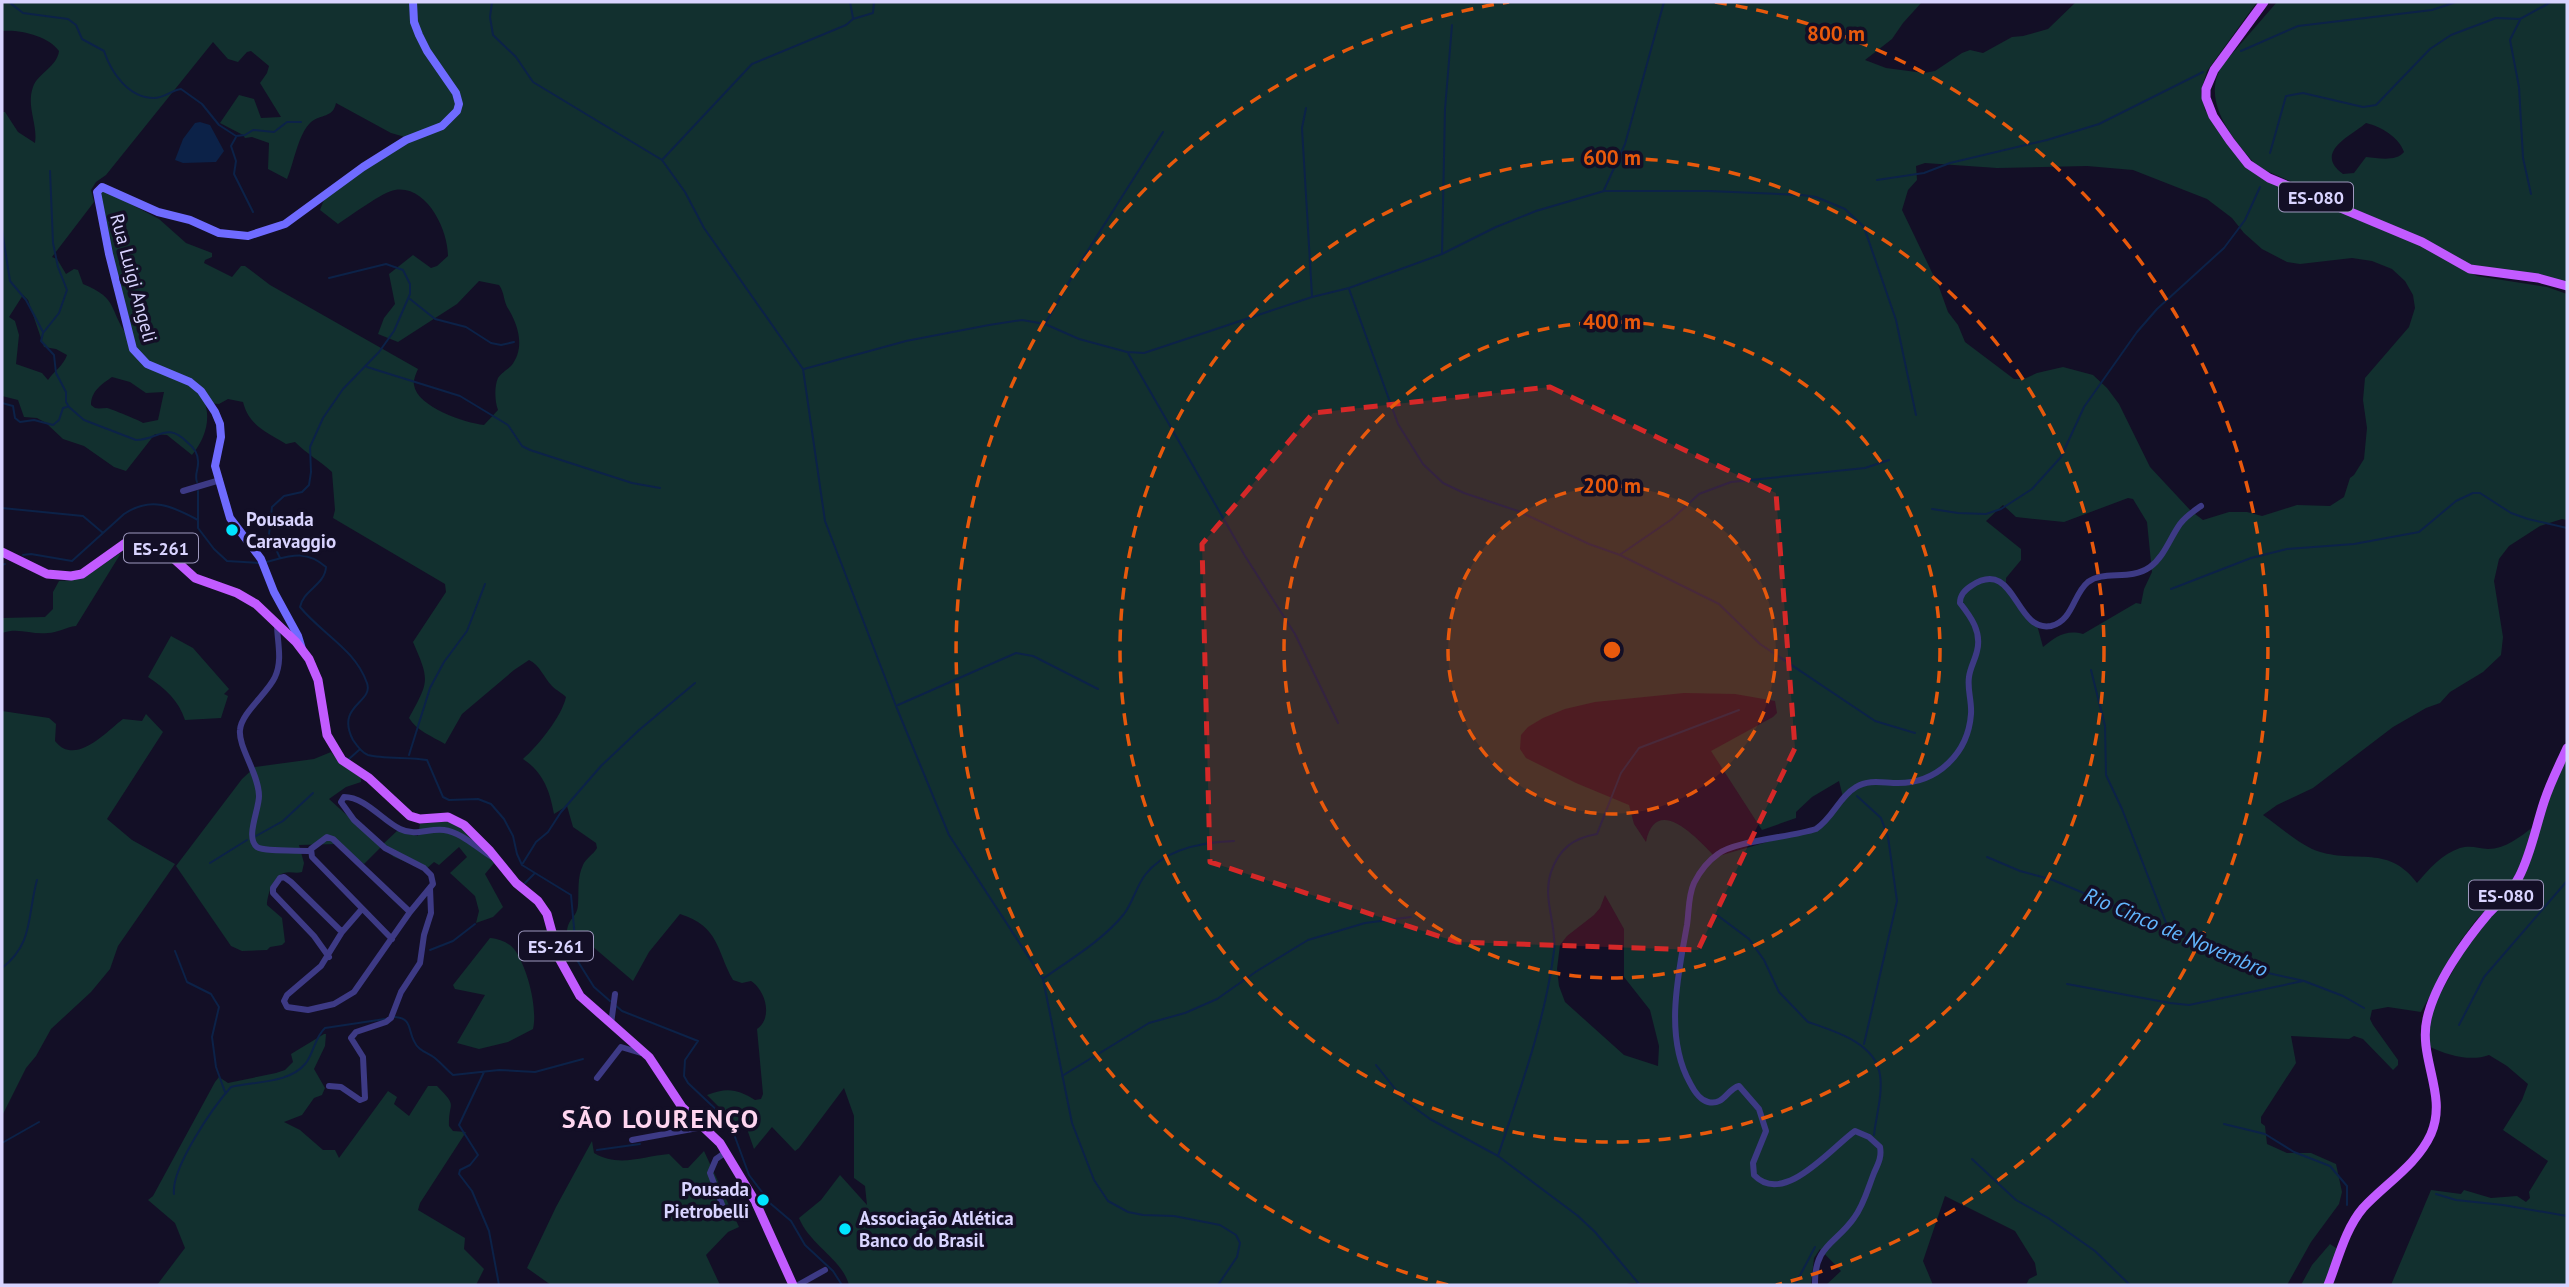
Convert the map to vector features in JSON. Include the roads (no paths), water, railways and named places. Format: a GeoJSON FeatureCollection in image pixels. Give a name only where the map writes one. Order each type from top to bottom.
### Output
{"type":"FeatureCollection","features":[{"type":"Feature","properties":{"kind":"main road","name":"ES-080"},"geometry":{"type":"LineString","coordinates":[[2264,2],[2214,70],[2206,89],[2206,98],[2213,116],[2248,164],[2269,178],[2422,242],[2470,269],[2538,278],[2567,286]]}},
{"type":"Feature","properties":{"kind":"main road","name":"ES-261"},"geometry":{"type":"LineString","coordinates":[[2,552],[47,574],[71,576],[82,573],[127,542],[144,540],[163,549],[195,578],[247,598],[277,624],[302,649],[318,680],[327,734],[342,760],[369,778],[410,816],[420,819],[441,816],[464,825],[516,883],[543,907],[559,958],[568,976],[588,1006],[649,1057],[682,1107],[705,1127],[726,1153],[755,1201],[795,1285]]}},
{"type":"Feature","properties":{"kind":"main road","name":"ES-080"},"geometry":{"type":"LineString","coordinates":[[2328,1285],[2353,1223],[2362,1209],[2414,1159],[2432,1132],[2437,1118],[2437,1102],[2426,1031],[2434,1000],[2467,939],[2513,888],[2520,875],[2545,800],[2567,748]]}},
{"type":"Feature","properties":{"kind":"street","name":"Rua Luigi Angeli"},"geometry":{"type":"LineString","coordinates":[[302,649],[261,559],[230,518],[215,466],[221,443],[221,430],[208,402],[190,382],[147,364],[133,349],[108,254],[96,195],[98,190],[105,188],[158,212],[190,220],[219,233],[248,236],[265,232],[297,217],[344,179],[400,144],[442,126],[451,119],[459,104],[452,85],[427,51],[419,35],[414,22],[413,2]]}},
{"type":"Feature","properties":{"kind":"street"},"geometry":{"type":"LineString","coordinates":[[183,491],[220,480]]}},
{"type":"Feature","properties":{"kind":"street"},"geometry":{"type":"LineString","coordinates":[[1815,1285],[1819,1260],[1825,1248],[1846,1228],[1862,1204],[1881,1157],[1880,1147],[1870,1137],[1855,1131],[1823,1160],[1800,1176],[1776,1184],[1762,1182],[1754,1175],[1753,1163],[1766,1131],[1759,1110],[1739,1086],[1734,1087],[1721,1101],[1704,1101],[1692,1087],[1680,1060],[1675,1027],[1680,963],[1693,885],[1708,864],[1724,849],[1816,829],[1827,821],[1855,787],[1867,783],[1922,780],[1949,763],[1960,750],[1970,725],[1969,675],[1978,649],[1976,631],[1960,598],[1966,589],[1979,582],[2001,582],[2010,590],[2028,617],[2039,625],[2049,626],[2069,613],[2088,582],[2102,577],[2122,577],[2139,573],[2150,567],[2159,558],[2179,526],[2201,506]]}},
{"type":"Feature","properties":{"kind":"street"},"geometry":{"type":"LineString","coordinates":[[277,624],[279,665],[276,676],[243,721],[239,732],[258,783],[258,812],[253,843],[262,849],[310,851],[327,837],[333,839],[410,912]]}},
{"type":"Feature","properties":{"kind":"street"},"geometry":{"type":"LineString","coordinates":[[329,1086],[345,1089],[360,1100],[365,1098],[363,1057],[352,1041],[352,1036],[391,1018],[401,992],[420,963],[424,934],[431,914],[430,888],[433,879],[429,872],[384,848],[354,820],[342,805],[342,798],[349,797],[365,805],[402,830],[413,833],[444,830],[455,833],[496,859]]}},
{"type":"Feature","properties":{"kind":"street"},"geometry":{"type":"LineString","coordinates":[[310,851],[312,857],[392,939]]}},
{"type":"Feature","properties":{"kind":"street"},"geometry":{"type":"LineString","coordinates":[[328,957],[314,936],[273,893],[273,888],[280,878],[287,878],[342,932]]}},
{"type":"Feature","properties":{"kind":"street"},"geometry":{"type":"LineString","coordinates":[[361,909],[342,932],[328,957],[288,993],[285,1005],[290,1009],[308,1010],[334,1004],[351,995],[359,988],[410,912],[430,888]]}},
{"type":"Feature","properties":{"kind":"street"},"geometry":{"type":"LineString","coordinates":[[611,1024],[615,997]]}},
{"type":"Feature","properties":{"kind":"street"},"geometry":{"type":"LineString","coordinates":[[597,1078],[621,1047],[649,1057]]}},
{"type":"Feature","properties":{"kind":"street"},"geometry":{"type":"LineString","coordinates":[[632,1140],[705,1127]]}},
{"type":"Feature","properties":{"kind":"street"},"geometry":{"type":"LineString","coordinates":[[726,1153],[716,1160],[710,1172],[726,1215]]}},
{"type":"Feature","properties":{"kind":"street"},"geometry":{"type":"LineString","coordinates":[[795,1285],[825,1270]]}},
{"type":"Feature","properties":{"kind":"water"},"geometry":{"type":"Polygon","coordinates":[[[195,123],[210,125],[224,151],[216,162],[183,163],[175,160],[183,139],[195,123]]]}},
{"type":"Feature","properties":{"kind":"waterway"},"geometry":{"type":"LineString","coordinates":[[9,2],[23,13],[68,19],[76,25],[82,39],[104,51],[116,75],[136,94],[154,98],[181,89],[202,104],[219,125],[236,136],[253,130],[274,132],[287,122],[301,122]]}},
{"type":"Feature","properties":{"kind":"waterway"},"geometry":{"type":"LineString","coordinates":[[492,2],[490,17],[493,35],[516,57],[533,82],[662,160],[685,192],[704,228],[803,369],[825,521],[949,835],[1043,979],[1072,1123],[1094,1180],[1108,1201],[1128,1212],[1174,1216],[1220,1225],[1236,1235],[1240,1243],[1237,1257],[1218,1285]]}},
{"type":"Feature","properties":{"kind":"waterway"},"geometry":{"type":"LineString","coordinates":[[850,2],[853,18]]}},
{"type":"Feature","properties":{"kind":"waterway"},"geometry":{"type":"LineString","coordinates":[[662,160],[752,64],[846,25],[853,19],[873,13],[874,2]]}},
{"type":"Feature","properties":{"kind":"waterway"},"geometry":{"type":"LineString","coordinates":[[1604,190],[1625,144],[1664,2]]}},
{"type":"Feature","properties":{"kind":"waterway"},"geometry":{"type":"LineString","coordinates":[[2241,51],[2298,26],[2432,10],[2456,2]]}},
{"type":"Feature","properties":{"kind":"waterway"},"geometry":{"type":"LineString","coordinates":[[2270,153],[2286,96],[2303,93],[2363,107],[2376,105],[2430,49],[2451,35],[2496,18],[2520,19],[2551,2]]}},
{"type":"Feature","properties":{"kind":"waterway"},"geometry":{"type":"LineString","coordinates":[[2520,20],[2510,40],[2519,87],[2523,158],[2531,194]]}},
{"type":"Feature","properties":{"kind":"waterway"},"geometry":{"type":"LineString","coordinates":[[1442,254],[1445,109],[1452,25]]}},
{"type":"Feature","properties":{"kind":"waterway"},"geometry":{"type":"LineString","coordinates":[[1877,180],[1924,173],[1950,163],[2047,140],[2099,124],[2203,72]]}},
{"type":"Feature","properties":{"kind":"waterway"},"geometry":{"type":"LineString","coordinates":[[1306,108],[1302,128],[1312,296]]}},
{"type":"Feature","properties":{"kind":"waterway"},"geometry":{"type":"LineString","coordinates":[[1045,324],[1080,263],[1163,132]]}},
{"type":"Feature","properties":{"kind":"waterway"},"geometry":{"type":"LineString","coordinates":[[236,137],[231,146],[236,161],[234,174],[253,212]]}},
{"type":"Feature","properties":{"kind":"waterway"},"geometry":{"type":"LineString","coordinates":[[50,171],[53,243],[67,290],[59,313],[43,333],[41,341],[54,355],[56,373],[66,392],[69,407]]}},
{"type":"Feature","properties":{"kind":"waterway"},"geometry":{"type":"LineString","coordinates":[[1932,509],[1986,514],[2001,509],[2032,489],[2061,457],[2084,407],[2137,332],[2157,309],[2224,248],[2245,220],[2260,187]]}},
{"type":"Feature","properties":{"kind":"waterway"},"geometry":{"type":"LineString","coordinates":[[804,369],[906,341],[1022,320],[1045,324],[1079,339],[1127,352],[1144,353],[1312,297],[1349,288],[1442,254],[1536,211],[1604,191],[1709,191],[1816,197],[1845,209],[1864,227],[1896,320],[1916,415]]}},
{"type":"Feature","properties":{"kind":"waterway"},"geometry":{"type":"LineString","coordinates":[[2,230],[10,281],[26,300],[43,332]]}},
{"type":"Feature","properties":{"kind":"waterway"},"geometry":{"type":"LineString","coordinates":[[280,558],[269,534],[272,507],[284,496],[302,492],[309,485],[310,447],[323,418],[343,389],[379,352],[394,331],[410,294],[410,284],[403,270],[386,264],[329,278]]}},
{"type":"Feature","properties":{"kind":"waterway"},"geometry":{"type":"LineString","coordinates":[[1349,289],[1398,424],[1423,464],[1443,483],[1518,511],[1589,544],[1620,555],[1719,604],[1760,644],[1875,721],[1915,733]]}},
{"type":"Feature","properties":{"kind":"waterway"},"geometry":{"type":"LineString","coordinates":[[410,299],[435,319],[466,327],[491,343],[501,345],[514,342]]}},
{"type":"Feature","properties":{"kind":"waterway"},"geometry":{"type":"LineString","coordinates":[[1128,353],[1245,556],[1295,634],[1338,723]]}},
{"type":"Feature","properties":{"kind":"waterway"},"geometry":{"type":"LineString","coordinates":[[367,367],[460,396],[508,425],[522,446],[530,450],[632,483],[660,488]]}},
{"type":"Feature","properties":{"kind":"waterway"},"geometry":{"type":"LineString","coordinates":[[2,403],[13,406],[15,418],[20,422],[34,420],[53,425],[59,420],[63,408],[67,407]]}},
{"type":"Feature","properties":{"kind":"waterway"},"geometry":{"type":"LineString","coordinates":[[69,407],[84,420],[136,440],[168,432],[180,436],[197,455],[197,482]]}},
{"type":"Feature","properties":{"kind":"waterway"},"geometry":{"type":"LineString","coordinates":[[1621,554],[1672,519],[1699,494],[1731,482],[1865,468],[1889,460]]}},
{"type":"Feature","properties":{"kind":"waterway"},"geometry":{"type":"LineString","coordinates":[[198,491],[198,528],[214,549],[227,561],[260,563]]}},
{"type":"Feature","properties":{"kind":"waterway"},"geometry":{"type":"LineString","coordinates":[[2171,589],[2251,558],[2287,549],[2354,544],[2419,532],[2456,501],[2473,493],[2480,493],[2511,513],[2567,528]]}},
{"type":"Feature","properties":{"kind":"waterway"},"geometry":{"type":"LineString","coordinates":[[23,555],[72,561],[124,514],[143,505],[170,507],[198,520]]}},
{"type":"Feature","properties":{"kind":"waterway"},"geometry":{"type":"LineString","coordinates":[[2,508],[83,516],[103,533]]}},
{"type":"Feature","properties":{"kind":"waterway"},"geometry":{"type":"LineString","coordinates":[[266,562],[290,556],[304,556],[326,567],[322,578],[305,596],[300,607],[355,661],[367,683],[368,690],[351,712],[349,719],[353,740],[368,755],[427,760],[443,797],[449,800],[478,799],[491,804],[504,819],[513,836],[522,865],[571,895],[577,960],[594,987],[610,1001]]}},
{"type":"Feature","properties":{"kind":"waterway"},"geometry":{"type":"LineString","coordinates":[[409,755],[430,688],[444,662],[467,631],[485,584]]}},
{"type":"Feature","properties":{"kind":"waterway"},"geometry":{"type":"LineString","coordinates":[[898,705],[1016,653],[1033,656],[1098,689]]}},
{"type":"Feature","properties":{"kind":"waterway"},"geometry":{"type":"LineString","coordinates":[[2091,670],[2105,726],[2106,775],[2168,928]]}},
{"type":"Feature","properties":{"kind":"waterway"},"geometry":{"type":"LineString","coordinates":[[523,863],[536,842],[548,832],[561,812],[601,766],[695,683]]}},
{"type":"Feature","properties":{"kind":"waterway"},"geometry":{"type":"LineString","coordinates":[[1498,1156],[1545,1004],[1554,951],[1548,892],[1554,864],[1568,846],[1581,838],[1597,834],[1621,773],[1639,748],[1739,710]]}},
{"type":"Feature","properties":{"kind":"waterway"},"geometry":{"type":"LineString","coordinates":[[349,759],[359,750]]}},
{"type":"Feature","properties":{"kind":"waterway"},"geometry":{"type":"LineString","coordinates":[[256,836],[283,821],[313,793]]}},
{"type":"Feature","properties":{"kind":"waterway"},"geometry":{"type":"LineString","coordinates":[[1857,796],[1881,818],[1888,837],[1897,901],[1864,1044]]}},
{"type":"Feature","properties":{"kind":"waterway"},"geometry":{"type":"LineString","coordinates":[[210,863],[247,840]]}},
{"type":"Feature","properties":{"kind":"waterway"},"geometry":{"type":"LineString","coordinates":[[1044,978],[1086,949],[1116,923],[1153,866],[1174,853],[1197,845],[1234,841]]}},
{"type":"Feature","properties":{"kind":"waterway","name":"Rio Cinco de Novembro"},"geometry":{"type":"LineString","coordinates":[[1987,857],[2020,871],[2053,880],[2259,971],[2304,981],[2343,996],[2364,1008]]}},
{"type":"Feature","properties":{"kind":"waterway"},"geometry":{"type":"LineString","coordinates":[[525,883],[534,874]]}},
{"type":"Feature","properties":{"kind":"waterway"},"geometry":{"type":"LineString","coordinates":[[2,968],[20,949],[24,939],[37,880]]}},
{"type":"Feature","properties":{"kind":"waterway","name":"Rio Cinco de Novembro"},"geometry":{"type":"LineString","coordinates":[[2459,1025],[2484,977],[2567,881]]}},
{"type":"Feature","properties":{"kind":"waterway"},"geometry":{"type":"LineString","coordinates":[[1717,915],[1749,939],[1764,960],[1779,992],[1808,1022],[1852,1040],[1871,1054],[1877,1064],[1881,1082],[1874,1135]]}},
{"type":"Feature","properties":{"kind":"waterway"},"geometry":{"type":"LineString","coordinates":[[1062,1076],[1149,1023],[1185,1013],[1217,999],[1308,940],[1365,923],[1411,917]]}},
{"type":"Feature","properties":{"kind":"waterway"},"geometry":{"type":"LineString","coordinates":[[430,950],[453,941],[475,924]]}},
{"type":"Feature","properties":{"kind":"waterway"},"geometry":{"type":"LineString","coordinates":[[175,951],[187,982],[211,994],[219,1007],[212,1037],[216,1067],[225,1092]]}},
{"type":"Feature","properties":{"kind":"waterway"},"geometry":{"type":"LineString","coordinates":[[2067,984],[2189,1005],[2303,981]]}},
{"type":"Feature","properties":{"kind":"waterway"},"geometry":{"type":"LineString","coordinates":[[615,1005],[622,1011],[698,1041],[685,1060],[684,1076],[688,1083],[731,1126],[749,1175],[771,1204],[791,1221],[805,1245],[833,1271],[842,1285]]}},
{"type":"Feature","properties":{"kind":"waterway"},"geometry":{"type":"LineString","coordinates":[[395,1017],[407,1022],[418,1047],[453,1075],[499,1070],[535,1072],[583,1059]]}},
{"type":"Feature","properties":{"kind":"waterway"},"geometry":{"type":"LineString","coordinates":[[174,1194],[179,1169],[186,1154],[214,1108],[231,1087],[271,1081],[299,1070],[309,1059],[325,1028],[385,1019]]}},
{"type":"Feature","properties":{"kind":"waterway"},"geometry":{"type":"LineString","coordinates":[[1376,1065],[1404,1100],[1430,1119],[1498,1156],[1578,1216],[1640,1285]]}},
{"type":"Feature","properties":{"kind":"waterway"},"geometry":{"type":"LineString","coordinates":[[484,1072],[459,1125],[478,1155],[470,1165],[460,1170],[459,1174],[472,1191],[489,1231],[499,1285]]}},
{"type":"Feature","properties":{"kind":"waterway"},"geometry":{"type":"LineString","coordinates":[[2,1143],[39,1122]]}},
{"type":"Feature","properties":{"kind":"waterway"},"geometry":{"type":"LineString","coordinates":[[2224,1124],[2265,1134],[2294,1152],[2330,1166],[2347,1186],[2347,1205]]}},
{"type":"Feature","properties":{"kind":"waterway"},"geometry":{"type":"LineString","coordinates":[[597,1150],[640,1144]]}},
{"type":"Feature","properties":{"kind":"waterway"},"geometry":{"type":"LineString","coordinates":[[1972,1159],[2016,1200],[2048,1218],[2095,1251],[2130,1285]]}},
{"type":"Feature","properties":{"kind":"waterway"},"geometry":{"type":"LineString","coordinates":[[2436,1194],[2456,1200],[2567,1216]]}},
{"type":"Feature","properties":{"kind":"waterway"},"geometry":{"type":"LineString","coordinates":[[1795,1285],[1815,1247]]}},
{"type":"Feature","properties":{"kind":"place","name":"Pousada Caravaggio"},"geometry":{"type":"Point","coordinates":[232,530]}},
{"type":"Feature","properties":{"kind":"place","name":"Pousada Pietrobelli"},"geometry":{"type":"Point","coordinates":[763,1200]}},
{"type":"Feature","properties":{"kind":"place","name":"Associação Atlética Banco do Brasil"},"geometry":{"type":"Point","coordinates":[845,1229]}},
{"type":"Feature","properties":{"kind":"district","name":"SÃO LOURENÇO"},"geometry":{"type":"Point","coordinates":[661,1118]}}]}
